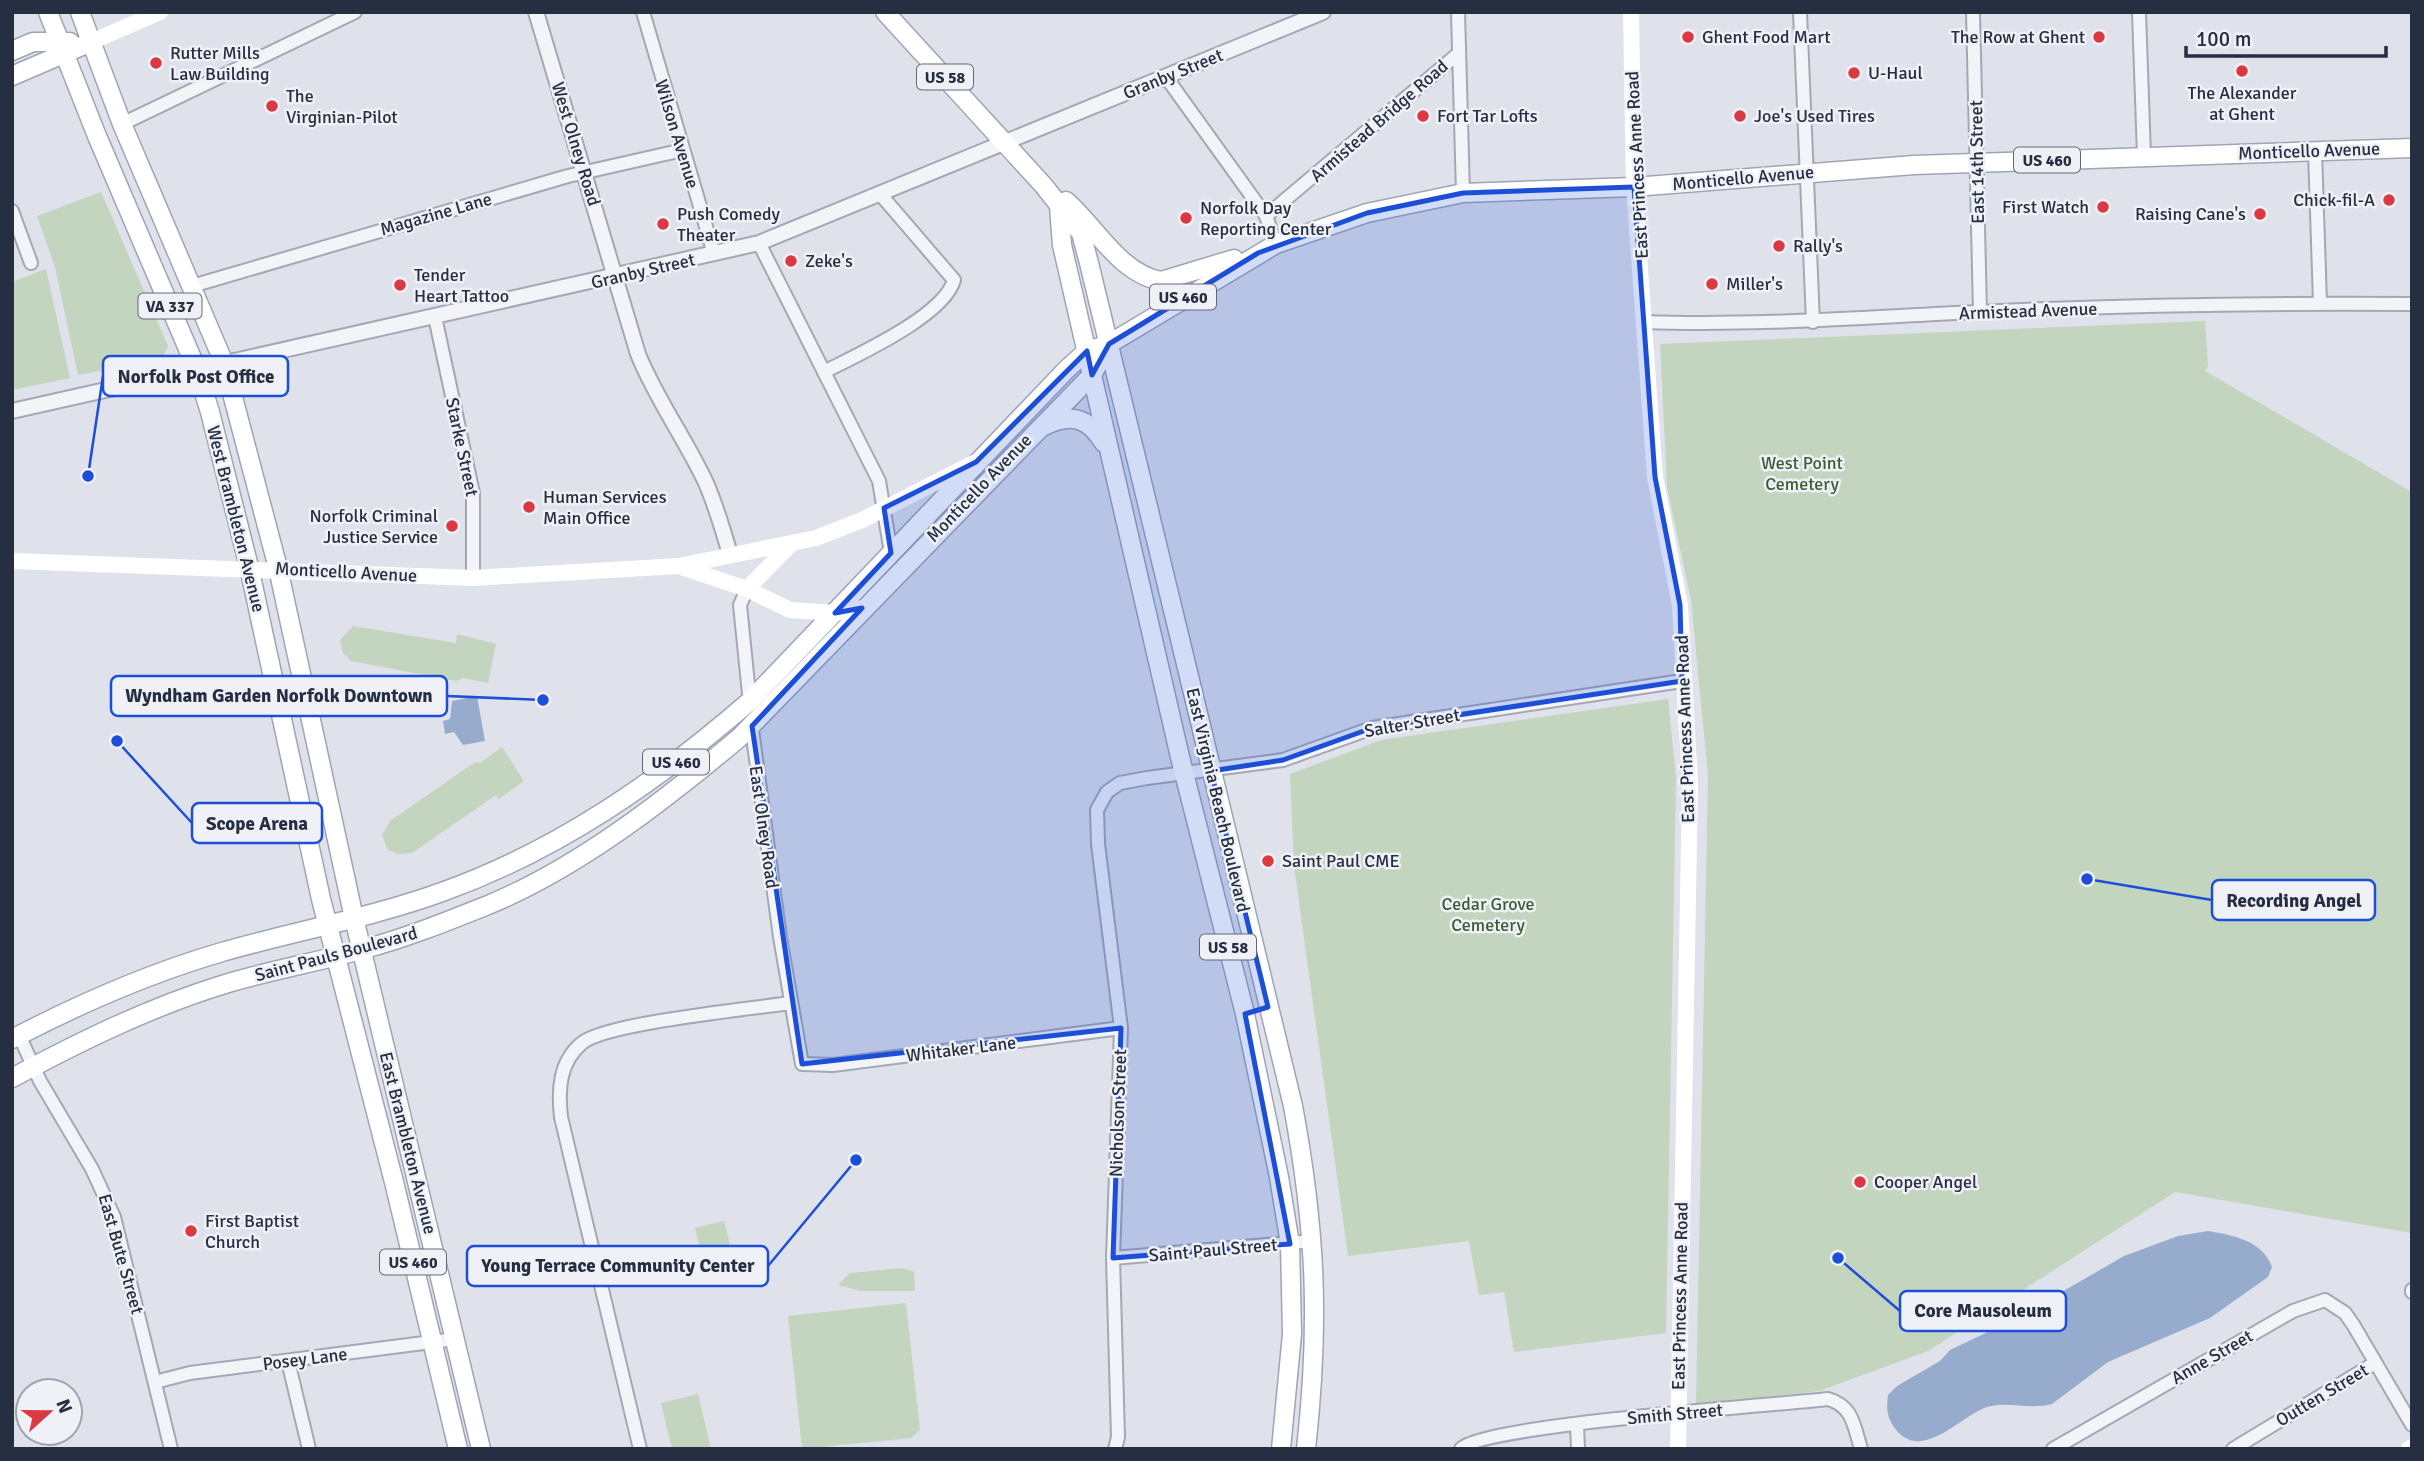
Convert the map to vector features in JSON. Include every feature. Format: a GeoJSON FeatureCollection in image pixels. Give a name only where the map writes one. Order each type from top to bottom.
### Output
{"type":"FeatureCollection","features":[{"type":"Feature","properties":{"kind":"main road","name":"West Brambleton Avenue"},"geometry":{"type":"LineString","coordinates":[[48,12],[197,370],[249,567],[327,925]]}},
{"type":"Feature","properties":{"kind":"main road","name":"West Brambleton Avenue"},"geometry":{"type":"LineString","coordinates":[[80,12],[122,124],[224,363],[278,568],[354,918]]}},
{"type":"Feature","properties":{"kind":"main road"},"geometry":{"type":"LineString","coordinates":[[12,76],[62,48],[91,43],[160,12]]}},
{"type":"Feature","properties":{"kind":"main road","name":"US 58"},"geometry":{"type":"LineString","coordinates":[[885,12],[1004,142]]}},
{"type":"Feature","properties":{"kind":"main road","name":"East Princess Anne Road"},"geometry":{"type":"LineString","coordinates":[[1631,12],[1634,187],[1655,477],[1679,593],[1690,784],[1678,1449]]}},
{"type":"Feature","properties":{"kind":"main road"},"geometry":{"type":"LineString","coordinates":[[12,51],[33,41],[62,48]]}},
{"type":"Feature","properties":{"kind":"main road","name":"East Virginia Beach Boulevard"},"geometry":{"type":"LineString","coordinates":[[1004,142],[1044,186],[1081,233],[1297,1131],[1313,1241],[1315,1368],[1306,1449]]}},
{"type":"Feature","properties":{"kind":"main road","name":"Monticello Avenue"},"geometry":{"type":"LineString","coordinates":[[835,613],[976,462],[1087,351],[1109,344],[1276,244],[1367,213],[1463,193],[1634,187],[1807,172],[1978,162],[2412,148]]}},
{"type":"Feature","properties":{"kind":"main road"},"geometry":{"type":"LineString","coordinates":[[1044,186],[1087,220],[1128,267],[1149,279],[1161,281],[1258,253]]}},
{"type":"Feature","properties":{"kind":"main road","name":"East Virginia Beach Boulevard"},"geometry":{"type":"LineString","coordinates":[[1059,206],[1062,245],[1185,775],[1245,1014],[1290,1244],[1292,1334],[1281,1449]]}},
{"type":"Feature","properties":{"kind":"main road","name":"Monticello Avenue"},"geometry":{"type":"LineString","coordinates":[[679,566],[747,589],[790,610],[835,613],[862,608],[1092,375],[1109,344]]}},
{"type":"Feature","properties":{"kind":"main road"},"geometry":{"type":"LineString","coordinates":[[1037,430],[1068,417],[1084,420],[1096,431],[1110,452]]}},
{"type":"Feature","properties":{"kind":"main road","name":"Monticello Avenue"},"geometry":{"type":"LineString","coordinates":[[12,561],[278,568],[473,578],[679,566],[730,554],[790,545],[862,520],[976,462]]}},
{"type":"Feature","properties":{"kind":"main road"},"geometry":{"type":"LineString","coordinates":[[747,589],[790,545]]}},
{"type":"Feature","properties":{"kind":"main road","name":"Saint Pauls Boulevard"},"geometry":{"type":"LineString","coordinates":[[12,1078],[123,1021],[165,1004],[225,984],[362,950],[478,909],[535,882],[674,791],[752,726],[862,608]]}},
{"type":"Feature","properties":{"kind":"main road","name":"Saint Pauls Boulevard"},"geometry":{"type":"LineString","coordinates":[[16,1037],[89,1002],[186,963],[412,902],[478,878],[560,838],[656,776],[750,701],[835,613]]}},
{"type":"Feature","properties":{"kind":"main road","name":"East Brambleton Avenue"},"geometry":{"type":"LineString","coordinates":[[354,918],[481,1449]]}},
{"type":"Feature","properties":{"kind":"main road","name":"East Brambleton Avenue"},"geometry":{"type":"LineString","coordinates":[[327,925],[458,1449]]}},
{"type":"Feature","properties":{"kind":"main road"},"geometry":{"type":"LineString","coordinates":[[1245,1014],[1268,1007]]}},
{"type":"Feature","properties":{"kind":"street"},"geometry":{"type":"LineString","coordinates":[[122,124],[355,12]]}},
{"type":"Feature","properties":{"kind":"street","name":"West Olney Road"},"geometry":{"type":"LineString","coordinates":[[536,12],[617,276]]}},
{"type":"Feature","properties":{"kind":"street","name":"Wilson Avenue"},"geometry":{"type":"LineString","coordinates":[[643,12],[714,254]]}},
{"type":"Feature","properties":{"kind":"street","name":"Granby Street"},"geometry":{"type":"LineString","coordinates":[[12,411],[759,243],[1166,78],[1307,15],[1324,12]]}},
{"type":"Feature","properties":{"kind":"street"},"geometry":{"type":"LineString","coordinates":[[1458,12],[1463,193]]}},
{"type":"Feature","properties":{"kind":"street"},"geometry":{"type":"LineString","coordinates":[[1800,12],[1813,322]]}},
{"type":"Feature","properties":{"kind":"street","name":"East 14th Street"},"geometry":{"type":"LineString","coordinates":[[1973,12],[1980,312]]}},
{"type":"Feature","properties":{"kind":"street"},"geometry":{"type":"LineString","coordinates":[[2139,12],[2144,156]]}},
{"type":"Feature","properties":{"kind":"street","name":"Armistead Bridge Road"},"geometry":{"type":"LineString","coordinates":[[1266,216],[1459,53]]}},
{"type":"Feature","properties":{"kind":"street"},"geometry":{"type":"LineString","coordinates":[[1166,78],[1266,216],[1276,244]]}},
{"type":"Feature","properties":{"kind":"street","name":"Magazine Lane"},"geometry":{"type":"LineString","coordinates":[[192,286],[584,173],[683,150]]}},
{"type":"Feature","properties":{"kind":"street"},"geometry":{"type":"LineString","coordinates":[[2315,151],[2320,303]]}},
{"type":"Feature","properties":{"kind":"street"},"geometry":{"type":"LineString","coordinates":[[824,372],[907,328],[951,291],[954,280],[881,195]]}},
{"type":"Feature","properties":{"kind":"street"},"geometry":{"type":"LineString","coordinates":[[12,211],[31,263]]}},
{"type":"Feature","properties":{"kind":"street"},"geometry":{"type":"LineString","coordinates":[[759,243],[878,481],[891,553]]}},
{"type":"Feature","properties":{"kind":"street"},"geometry":{"type":"LineString","coordinates":[[617,276],[646,373],[705,480],[718,510],[730,554]]}},
{"type":"Feature","properties":{"kind":"street","name":"Armistead Avenue"},"geometry":{"type":"LineString","coordinates":[[1645,322],[1813,322],[1980,312],[2320,303],[2412,304]]}},
{"type":"Feature","properties":{"kind":"street","name":"Starke Street"},"geometry":{"type":"LineString","coordinates":[[435,317],[472,493],[473,578]]}},
{"type":"Feature","properties":{"kind":"street","name":"East Olney Road"},"geometry":{"type":"LineString","coordinates":[[747,589],[740,605],[752,726],[790,1003],[802,1065]]}},
{"type":"Feature","properties":{"kind":"street","name":"Salter Street"},"geometry":{"type":"LineString","coordinates":[[1107,792],[1120,783],[1283,760],[1372,728],[1682,681]]}},
{"type":"Feature","properties":{"kind":"street","name":"Nicholson Street"},"geometry":{"type":"LineString","coordinates":[[1107,792],[1097,810],[1098,844],[1121,1028],[1113,1258],[1116,1443]]}},
{"type":"Feature","properties":{"kind":"street"},"geometry":{"type":"LineString","coordinates":[[640,1449],[561,1117],[562,1074],[573,1052],[601,1032],[790,1003]]}},
{"type":"Feature","properties":{"kind":"street","name":"Whitaker Lane"},"geometry":{"type":"LineString","coordinates":[[802,1065],[833,1065],[1121,1028]]}},
{"type":"Feature","properties":{"kind":"street","name":"East Bute Street"},"geometry":{"type":"LineString","coordinates":[[16,1037],[107,1198],[132,1281],[171,1449]]}},
{"type":"Feature","properties":{"kind":"street","name":"Saint Paul Street"},"geometry":{"type":"LineString","coordinates":[[1113,1258],[1313,1241]]}},
{"type":"Feature","properties":{"kind":"street","name":"Anne Street"},"geometry":{"type":"LineString","coordinates":[[2056,1448],[2293,1311],[2316,1301],[2333,1302],[2346,1314],[2412,1425]]}},
{"type":"Feature","properties":{"kind":"street","name":"Posey Lane"},"geometry":{"type":"LineString","coordinates":[[155,1382],[190,1373],[455,1339]]}},
{"type":"Feature","properties":{"kind":"street"},"geometry":{"type":"LineString","coordinates":[[288,1361],[309,1449]]}},
{"type":"Feature","properties":{"kind":"street","name":"Outten Street"},"geometry":{"type":"LineString","coordinates":[[2233,1449],[2375,1363]]}},
{"type":"Feature","properties":{"kind":"street","name":"Smith Street"},"geometry":{"type":"LineString","coordinates":[[1461,1449],[1473,1440],[1492,1442],[1577,1424],[1828,1399],[1845,1407],[1852,1416],[1861,1449]]}},
{"type":"Feature","properties":{"kind":"street"},"geometry":{"type":"LineString","coordinates":[[1577,1424],[1578,1449]]}},
{"type":"Feature","properties":{"kind":"highlighted area"},"geometry":{"type":"Polygon","coordinates":[[[1634,187],[1655,477],[1680,605],[1682,681],[1372,728],[1283,760],[1211,771],[1268,1007],[1245,1014],[1290,1244],[1113,1258],[1121,1028],[802,1064],[752,726],[862,608],[835,613],[891,553],[884,508],[976,462],[1087,351],[1092,375],[1109,344],[1258,253],[1367,213],[1463,193],[1634,187]]]}},
{"type":"Feature","properties":{"kind":"green space"},"geometry":{"type":"Polygon","coordinates":[[[101,192],[168,346],[162,359],[78,375],[55,267],[37,216],[101,192]]]}},
{"type":"Feature","properties":{"kind":"green space"},"geometry":{"type":"Polygon","coordinates":[[[46,269],[70,378],[12,390],[12,282],[46,269]]]}},
{"type":"Feature","properties":{"kind":"green space","name":"West Point Cemetery"},"geometry":{"type":"Polygon","coordinates":[[[2205,321],[2208,366],[2205,371],[2412,492],[2412,1233],[2175,1192],[1928,1351],[1819,1391],[1696,1405],[1708,775],[1691,600],[1667,487],[1660,344],[2205,321]]]}},
{"type":"Feature","properties":{"kind":"green space"},"geometry":{"type":"Polygon","coordinates":[[[353,626],[456,643],[457,634],[496,644],[488,683],[464,678],[456,681],[351,661],[343,653],[340,640],[353,626]]]}},
{"type":"Feature","properties":{"kind":"green space","name":"Cedar Grove Cemetery"},"geometry":{"type":"Polygon","coordinates":[[[1668,699],[1676,778],[1666,1333],[1514,1352],[1504,1292],[1479,1295],[1469,1241],[1348,1256],[1294,866],[1290,774],[1381,740],[1668,699]]]}},
{"type":"Feature","properties":{"kind":"green space"},"geometry":{"type":"Polygon","coordinates":[[[502,747],[524,781],[499,799],[496,795],[412,853],[398,854],[387,849],[382,835],[390,821],[475,762],[480,763],[502,747]]]}},
{"type":"Feature","properties":{"kind":"green space"},"geometry":{"type":"Polygon","coordinates":[[[724,1221],[738,1278],[708,1285],[695,1228],[724,1221]]]}},
{"type":"Feature","properties":{"kind":"green space"},"geometry":{"type":"Polygon","coordinates":[[[902,1268],[914,1272],[915,1291],[861,1291],[838,1285],[850,1273],[902,1268]]]}},
{"type":"Feature","properties":{"kind":"green space"},"geometry":{"type":"Polygon","coordinates":[[[906,1303],[920,1430],[911,1438],[802,1449],[788,1316],[906,1303]]]}},
{"type":"Feature","properties":{"kind":"green space"},"geometry":{"type":"Polygon","coordinates":[[[698,1394],[711,1449],[672,1449],[661,1403],[698,1394]]]}},
{"type":"Feature","properties":{"kind":"water"},"geometry":{"type":"Polygon","coordinates":[[[477,696],[485,741],[463,745],[454,732],[445,734],[443,721],[450,719],[452,701],[477,696]]]}},
{"type":"Feature","properties":{"kind":"water"},"geometry":{"type":"Polygon","coordinates":[[[2208,1231],[2237,1237],[2262,1251],[2272,1267],[2268,1277],[2210,1318],[2108,1362],[2052,1404],[1987,1407],[1942,1434],[1919,1441],[1908,1439],[1894,1427],[1888,1414],[1888,1395],[1897,1386],[1940,1361],[1950,1350],[2015,1319],[2124,1256],[2178,1236],[2208,1231]]]}},
{"type":"Feature","properties":{"kind":"place","name":"Ghent Food Mart"},"geometry":{"type":"Point","coordinates":[1688,37]}},
{"type":"Feature","properties":{"kind":"place","name":"The Row at Ghent"},"geometry":{"type":"Point","coordinates":[2099,37]}},
{"type":"Feature","properties":{"kind":"place","name":"Rutter Mills Law Building"},"geometry":{"type":"Point","coordinates":[156,63]}},
{"type":"Feature","properties":{"kind":"place","name":"The Alexander at Ghent"},"geometry":{"type":"Point","coordinates":[2242,71]}},
{"type":"Feature","properties":{"kind":"place","name":"U-Haul"},"geometry":{"type":"Point","coordinates":[1854,73]}},
{"type":"Feature","properties":{"kind":"place","name":"The Virginian-Pilot"},"geometry":{"type":"Point","coordinates":[272,106]}},
{"type":"Feature","properties":{"kind":"place","name":"Fort Tar Lofts"},"geometry":{"type":"Point","coordinates":[1423,116]}},
{"type":"Feature","properties":{"kind":"place","name":"Joe's Used Tires"},"geometry":{"type":"Point","coordinates":[1740,116]}},
{"type":"Feature","properties":{"kind":"place","name":"Chick-fil-A"},"geometry":{"type":"Point","coordinates":[2389,200]}},
{"type":"Feature","properties":{"kind":"place","name":"First Watch"},"geometry":{"type":"Point","coordinates":[2103,207]}},
{"type":"Feature","properties":{"kind":"place","name":"Raising Cane's"},"geometry":{"type":"Point","coordinates":[2260,214]}},
{"type":"Feature","properties":{"kind":"place","name":"Norfolk Day Reporting Center"},"geometry":{"type":"Point","coordinates":[1186,218]}},
{"type":"Feature","properties":{"kind":"place","name":"Push Comedy Theater"},"geometry":{"type":"Point","coordinates":[663,224]}},
{"type":"Feature","properties":{"kind":"place","name":"Rally's"},"geometry":{"type":"Point","coordinates":[1779,246]}},
{"type":"Feature","properties":{"kind":"place","name":"Zeke's"},"geometry":{"type":"Point","coordinates":[791,261]}},
{"type":"Feature","properties":{"kind":"place","name":"Miller's"},"geometry":{"type":"Point","coordinates":[1712,284]}},
{"type":"Feature","properties":{"kind":"place","name":"Tender Heart Tattoo"},"geometry":{"type":"Point","coordinates":[400,285]}},
{"type":"Feature","properties":{"kind":"place","name":"Norfolk Post Office"},"geometry":{"type":"Point","coordinates":[88,476]}},
{"type":"Feature","properties":{"kind":"place","name":"Human Services Main Office"},"geometry":{"type":"Point","coordinates":[529,507]}},
{"type":"Feature","properties":{"kind":"place","name":"Norfolk Criminal Justice Service"},"geometry":{"type":"Point","coordinates":[452,526]}},
{"type":"Feature","properties":{"kind":"place","name":"Wyndham Garden Norfolk Downtown"},"geometry":{"type":"Point","coordinates":[543,700]}},
{"type":"Feature","properties":{"kind":"place","name":"Scope Arena"},"geometry":{"type":"Point","coordinates":[117,741]}},
{"type":"Feature","properties":{"kind":"place","name":"Saint Paul CME"},"geometry":{"type":"Point","coordinates":[1268,861]}},
{"type":"Feature","properties":{"kind":"place","name":"Recording Angel"},"geometry":{"type":"Point","coordinates":[2087,879]}},
{"type":"Feature","properties":{"kind":"place","name":"Young Terrace Community Center"},"geometry":{"type":"Point","coordinates":[856,1160]}},
{"type":"Feature","properties":{"kind":"place","name":"Cooper Angel"},"geometry":{"type":"Point","coordinates":[1860,1182]}},
{"type":"Feature","properties":{"kind":"place","name":"First Baptist Church"},"geometry":{"type":"Point","coordinates":[191,1231]}},
{"type":"Feature","properties":{"kind":"place","name":"Core Mausoleum"},"geometry":{"type":"Point","coordinates":[1838,1258]}}]}
